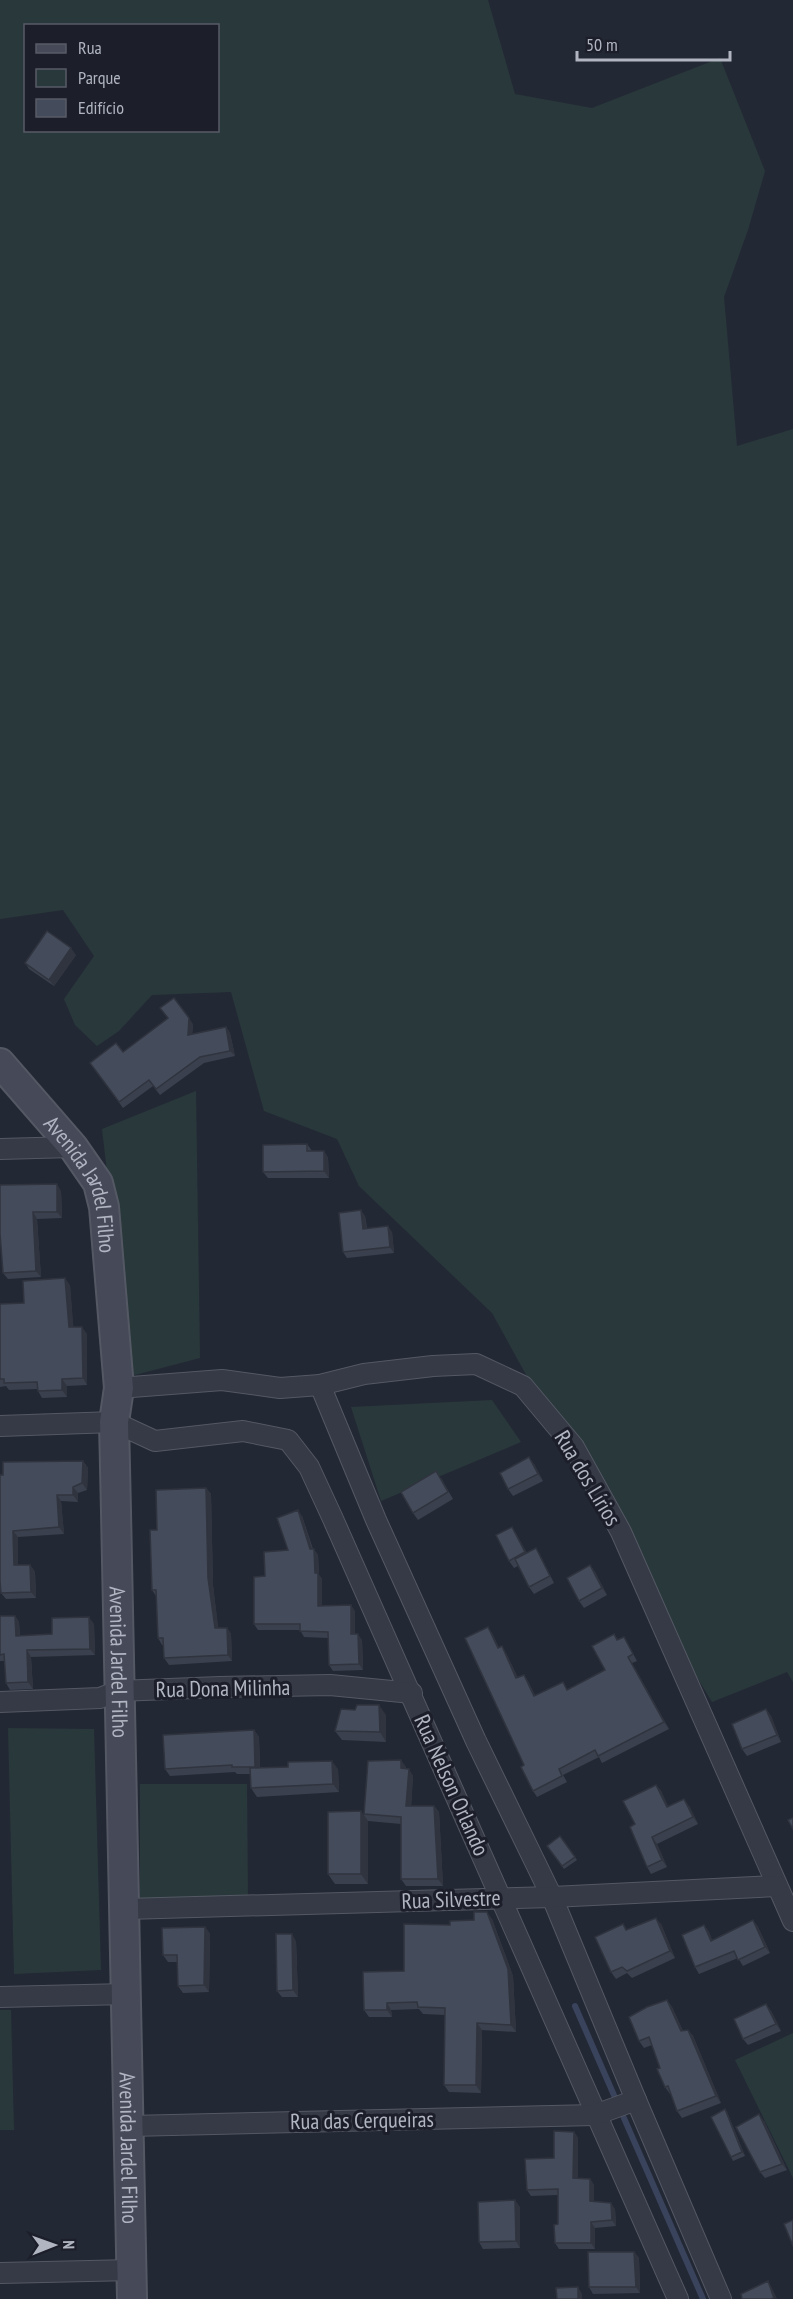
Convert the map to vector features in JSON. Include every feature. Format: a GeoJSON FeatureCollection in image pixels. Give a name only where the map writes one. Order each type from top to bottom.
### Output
{"type":"FeatureCollection","features":[{"type":"Feature","properties":{"kind":"main road","name":"Avenida Jardel Filho"},"geometry":{"type":"LineString","coordinates":[[0,1063],[72,1147],[98,1183],[104,1207],[119,1388],[114,1422],[118,1691],[126,1910],[132,2299]]}},
{"type":"Feature","properties":{"kind":"street"},"geometry":{"type":"LineString","coordinates":[[0,1149],[72,1147]]}},
{"type":"Feature","properties":{"kind":"street","name":"Rua dos Lírios"},"geometry":{"type":"LineString","coordinates":[[119,1388],[222,1380],[280,1388],[320,1385],[364,1374],[433,1366],[476,1364],[523,1386],[574,1447],[621,1532],[793,1921]]}},
{"type":"Feature","properties":{"kind":"street","name":"Rua Nelson Orlando"},"geometry":{"type":"LineString","coordinates":[[320,1385],[376,1520],[476,1741],[552,1897],[721,2299]]}},
{"type":"Feature","properties":{"kind":"street"},"geometry":{"type":"LineString","coordinates":[[0,1426],[114,1422]]}},
{"type":"Feature","properties":{"kind":"street","name":"Rua Nelson Orlando"},"geometry":{"type":"LineString","coordinates":[[114,1422],[155,1441],[243,1431],[288,1440],[309,1467],[412,1693],[595,2115],[678,2299]]}},
{"type":"Feature","properties":{"kind":"street","name":"Rua Dona Milinha"},"geometry":{"type":"LineString","coordinates":[[0,1702],[100,1698],[118,1691],[330,1685],[412,1693]]}},
{"type":"Feature","properties":{"kind":"street","name":"Rua Silvestre"},"geometry":{"type":"LineString","coordinates":[[126,1910],[552,1897],[777,1886]]}},
{"type":"Feature","properties":{"kind":"street"},"geometry":{"type":"LineString","coordinates":[[0,1997],[127,1994]]}},
{"type":"Feature","properties":{"kind":"street","name":"Rua das Cerqueiras"},"geometry":{"type":"LineString","coordinates":[[130,2126],[595,2115],[636,2100]]}},
{"type":"Feature","properties":{"kind":"street"},"geometry":{"type":"LineString","coordinates":[[0,2273],[133,2270]]}},
{"type":"Feature","properties":{"kind":"green space"},"geometry":{"type":"Polygon","coordinates":[[[0,0],[488,0],[515,94],[592,108],[720,58],[765,171],[748,230],[724,297],[737,446],[793,429],[793,1682],[787,1672],[712,1702],[657,1612],[492,1313],[359,1186],[337,1139],[264,1111],[231,992],[152,995],[119,1031],[97,1046],[75,1025],[64,999],[94,956],[63,910],[0,919],[0,0]]]}},
{"type":"Feature","properties":{"kind":"green space"},"geometry":{"type":"Polygon","coordinates":[[[196,1091],[200,1358],[131,1376],[102,1129],[196,1091]]]}},
{"type":"Feature","properties":{"kind":"green space"},"geometry":{"type":"Polygon","coordinates":[[[492,1400],[521,1442],[381,1501],[351,1407],[492,1400]]]}},
{"type":"Feature","properties":{"kind":"green space"},"geometry":{"type":"Polygon","coordinates":[[[8,1728],[94,1729],[101,1970],[14,1974],[8,1728]]]}},
{"type":"Feature","properties":{"kind":"green space"},"geometry":{"type":"Polygon","coordinates":[[[140,1784],[247,1784],[248,1898],[140,1898],[140,1784]]]}},
{"type":"Feature","properties":{"kind":"green space"},"geometry":{"type":"Polygon","coordinates":[[[0,2010],[11,2010],[14,2130],[0,2130],[0,2010]]]}},
{"type":"Feature","properties":{"kind":"green space"},"geometry":{"type":"Polygon","coordinates":[[[793,2033],[793,2178],[735,2060],[793,2033]]]}},
{"type":"Feature","properties":{"kind":"building"},"geometry":{"type":"Polygon","coordinates":[[[47,931],[71,948],[49,980],[25,963],[47,931]]]}},
{"type":"Feature","properties":{"kind":"building"},"geometry":{"type":"Polygon","coordinates":[[[174,998],[189,1018],[188,1035],[226,1027],[230,1051],[200,1057],[156,1089],[149,1080],[119,1102],[90,1063],[116,1043],[123,1052],[168,1018],[160,1008],[174,998]]]}},
{"type":"Feature","properties":{"kind":"building"},"geometry":{"type":"Polygon","coordinates":[[[307,1144],[307,1151],[324,1151],[324,1171],[263,1172],[263,1145],[307,1144]]]}},
{"type":"Feature","properties":{"kind":"building"},"geometry":{"type":"Polygon","coordinates":[[[57,1184],[57,1212],[33,1212],[36,1271],[3,1273],[0,1185],[57,1184]]]}},
{"type":"Feature","properties":{"kind":"building"},"geometry":{"type":"Polygon","coordinates":[[[361,1210],[363,1229],[388,1226],[390,1247],[343,1252],[339,1213],[361,1210]]]}},
{"type":"Feature","properties":{"kind":"building"},"geometry":{"type":"Polygon","coordinates":[[[65,1278],[69,1327],[82,1327],[83,1378],[62,1379],[62,1390],[38,1391],[37,1382],[4,1383],[4,1379],[0,1379],[0,1304],[24,1303],[23,1281],[65,1278]]]}},
{"type":"Feature","properties":{"kind":"building"},"geometry":{"type":"Polygon","coordinates":[[[529,1457],[538,1474],[508,1489],[500,1473],[529,1457]]]}},
{"type":"Feature","properties":{"kind":"building"},"geometry":{"type":"Polygon","coordinates":[[[83,1461],[82,1483],[73,1487],[73,1495],[57,1495],[59,1527],[13,1531],[14,1565],[30,1565],[31,1592],[1,1593],[0,1475],[3,1475],[3,1462],[83,1461]]]}},
{"type":"Feature","properties":{"kind":"building"},"geometry":{"type":"Polygon","coordinates":[[[436,1471],[448,1492],[413,1513],[401,1492],[436,1471]]]}},
{"type":"Feature","properties":{"kind":"building"},"geometry":{"type":"Polygon","coordinates":[[[206,1488],[208,1578],[215,1628],[227,1628],[228,1655],[164,1658],[163,1638],[158,1638],[156,1590],[152,1590],[150,1530],[157,1530],[156,1490],[206,1488]]]}},
{"type":"Feature","properties":{"kind":"building"},"geometry":{"type":"Polygon","coordinates":[[[298,1510],[310,1549],[314,1549],[315,1573],[318,1573],[318,1606],[351,1605],[351,1634],[358,1634],[359,1664],[329,1665],[328,1632],[300,1631],[300,1624],[254,1624],[254,1577],[265,1576],[264,1552],[288,1550],[277,1518],[298,1510]]]}},
{"type":"Feature","properties":{"kind":"building"},"geometry":{"type":"Polygon","coordinates":[[[512,1527],[525,1552],[509,1561],[496,1535],[512,1527]]]}},
{"type":"Feature","properties":{"kind":"building"},"geometry":{"type":"Polygon","coordinates":[[[536,1548],[550,1576],[529,1587],[515,1559],[536,1548]]]}},
{"type":"Feature","properties":{"kind":"building"},"geometry":{"type":"Polygon","coordinates":[[[590,1565],[602,1588],[579,1601],[567,1578],[590,1565]]]}},
{"type":"Feature","properties":{"kind":"building"},"geometry":{"type":"Polygon","coordinates":[[[0,1616],[15,1616],[16,1636],[52,1634],[52,1618],[89,1617],[90,1649],[27,1650],[28,1682],[6,1683],[4,1654],[0,1655],[0,1616]]]}},
{"type":"Feature","properties":{"kind":"building"},"geometry":{"type":"Polygon","coordinates":[[[488,1627],[498,1648],[502,1646],[516,1678],[524,1675],[534,1696],[563,1682],[567,1690],[605,1670],[592,1646],[614,1634],[617,1640],[624,1637],[633,1654],[628,1657],[664,1722],[598,1756],[595,1750],[559,1769],[562,1776],[533,1791],[521,1767],[524,1765],[465,1638],[488,1627]]]}},
{"type":"Feature","properties":{"kind":"building"},"geometry":{"type":"Polygon","coordinates":[[[357,1705],[379,1705],[380,1732],[335,1731],[341,1709],[355,1710],[357,1705]]]}},
{"type":"Feature","properties":{"kind":"building"},"geometry":{"type":"Polygon","coordinates":[[[766,1709],[777,1735],[742,1749],[732,1724],[766,1709]]]}},
{"type":"Feature","properties":{"kind":"building"},"geometry":{"type":"Polygon","coordinates":[[[254,1730],[255,1767],[232,1767],[232,1765],[165,1769],[163,1735],[254,1730]]]}},
{"type":"Feature","properties":{"kind":"building"},"geometry":{"type":"Polygon","coordinates":[[[401,1760],[401,1768],[409,1769],[406,1806],[434,1806],[438,1879],[401,1879],[401,1817],[364,1814],[368,1761],[401,1760]]]}},
{"type":"Feature","properties":{"kind":"building"},"geometry":{"type":"Polygon","coordinates":[[[332,1761],[333,1784],[251,1788],[250,1768],[288,1767],[288,1762],[332,1761]]]}},
{"type":"Feature","properties":{"kind":"building"},"geometry":{"type":"Polygon","coordinates":[[[656,1785],[667,1807],[684,1799],[693,1817],[652,1837],[662,1860],[647,1867],[630,1827],[635,1824],[623,1801],[656,1785]]]}},
{"type":"Feature","properties":{"kind":"building"},"geometry":{"type":"Polygon","coordinates":[[[361,1811],[361,1874],[328,1874],[328,1812],[361,1811]]]}},
{"type":"Feature","properties":{"kind":"building"},"geometry":{"type":"Polygon","coordinates":[[[793,1818],[793,1829],[788,1820],[793,1818]]]}},
{"type":"Feature","properties":{"kind":"building"},"geometry":{"type":"Polygon","coordinates":[[[560,1836],[575,1857],[562,1866],[547,1846],[560,1836]]]}},
{"type":"Feature","properties":{"kind":"building"},"geometry":{"type":"Polygon","coordinates":[[[474,1912],[487,1912],[508,1969],[511,2025],[477,2023],[476,2085],[444,2085],[445,2008],[418,2007],[417,2002],[387,2003],[387,2010],[364,2010],[363,1972],[404,1971],[404,1924],[450,1925],[450,1921],[474,1920],[474,1912]]]}},
{"type":"Feature","properties":{"kind":"building"},"geometry":{"type":"Polygon","coordinates":[[[656,1918],[670,1951],[627,1971],[622,1967],[611,1972],[595,1937],[623,1924],[626,1930],[656,1918]]]}},
{"type":"Feature","properties":{"kind":"building"},"geometry":{"type":"Polygon","coordinates":[[[753,1920],[765,1947],[738,1960],[734,1951],[695,1967],[682,1935],[704,1925],[711,1941],[753,1920]]]}},
{"type":"Feature","properties":{"kind":"building"},"geometry":{"type":"Polygon","coordinates":[[[205,1927],[204,1985],[178,1986],[177,1955],[163,1955],[162,1928],[205,1927]]]}},
{"type":"Feature","properties":{"kind":"building"},"geometry":{"type":"Polygon","coordinates":[[[276,1934],[292,1934],[293,1990],[277,1991],[276,1934]]]}},
{"type":"Feature","properties":{"kind":"building"},"geometry":{"type":"Polygon","coordinates":[[[667,2000],[681,2031],[688,2030],[716,2096],[677,2111],[668,2086],[665,2087],[657,2069],[660,2068],[649,2037],[639,2041],[629,2017],[667,2000]]]}},
{"type":"Feature","properties":{"kind":"building"},"geometry":{"type":"Polygon","coordinates":[[[766,2004],[776,2024],[743,2039],[734,2019],[766,2004]]]}},
{"type":"Feature","properties":{"kind":"building"},"geometry":{"type":"Polygon","coordinates":[[[725,2109],[742,2152],[731,2157],[711,2117],[725,2109]]]}},
{"type":"Feature","properties":{"kind":"building"},"geometry":{"type":"Polygon","coordinates":[[[759,2114],[782,2164],[760,2172],[736,2127],[759,2114]]]}},
{"type":"Feature","properties":{"kind":"building"},"geometry":{"type":"Polygon","coordinates":[[[554,2131],[574,2132],[573,2178],[590,2179],[590,2201],[611,2203],[612,2220],[591,2222],[591,2243],[555,2243],[554,2225],[558,2224],[558,2189],[527,2190],[525,2159],[554,2158],[554,2131]]]}},
{"type":"Feature","properties":{"kind":"building"},"geometry":{"type":"Polygon","coordinates":[[[515,2200],[516,2241],[479,2242],[478,2202],[515,2200]]]}},
{"type":"Feature","properties":{"kind":"building"},"geometry":{"type":"Polygon","coordinates":[[[793,2220],[793,2246],[784,2224],[793,2220]]]}},
{"type":"Feature","properties":{"kind":"building"},"geometry":{"type":"Polygon","coordinates":[[[588,2252],[634,2252],[636,2287],[589,2287],[588,2252]]]}},
{"type":"Feature","properties":{"kind":"building"},"geometry":{"type":"Polygon","coordinates":[[[768,2281],[774,2298],[742,2299],[741,2294],[768,2281]]]}},
{"type":"Feature","properties":{"kind":"building"},"geometry":{"type":"Polygon","coordinates":[[[578,2287],[578,2299],[557,2299],[556,2288],[578,2287]]]}},
{"type":"Feature","properties":{"kind":"waterway"},"geometry":{"type":"LineString","coordinates":[[575,2006],[703,2299]]}}]}
